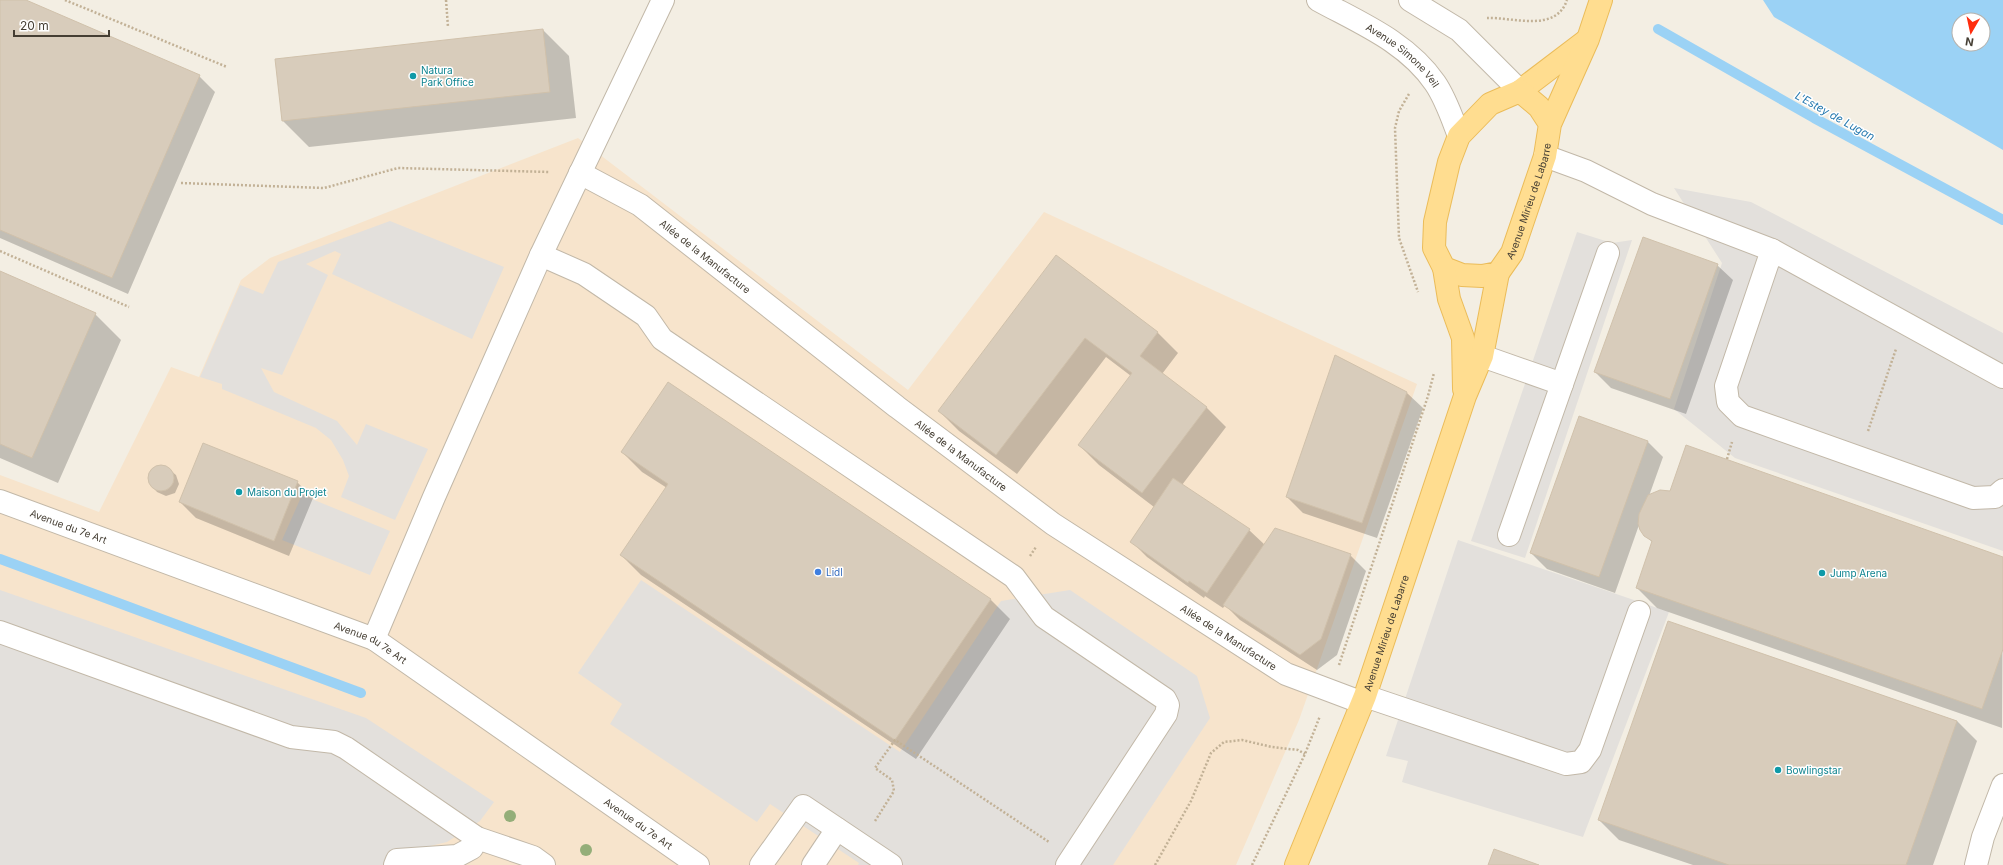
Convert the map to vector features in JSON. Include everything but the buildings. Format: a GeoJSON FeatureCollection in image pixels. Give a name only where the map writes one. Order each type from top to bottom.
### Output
{"type":"FeatureCollection","features":[{"type":"Feature","properties":{"kind":"main road","name":"Avenue Mirieu de Labarre"},"geometry":{"type":"LineString","coordinates":[[1296,865],[1364,700],[1465,396],[1482,356],[1498,273],[1512,252],[1545,156],[1550,124],[1590,33],[1601,0]]}},
{"type":"Feature","properties":{"kind":"main road","name":"Avenue Mirieu de Labarre"},"geometry":{"type":"LineString","coordinates":[[1465,396],[1463,338],[1449,299],[1444,268],[1434,248],[1435,222],[1449,162],[1459,136],[1490,104],[1520,91],[1590,33]]}},
{"type":"Feature","properties":{"kind":"main road"},"geometry":{"type":"LineString","coordinates":[[1520,91],[1539,107],[1550,124]]}},
{"type":"Feature","properties":{"kind":"main road"},"geometry":{"type":"LineString","coordinates":[[1444,268],[1462,275],[1482,276],[1498,273]]}},
{"type":"Feature","properties":{"kind":"street"},"geometry":{"type":"LineString","coordinates":[[374,639],[434,497],[542,255],[664,0]]}},
{"type":"Feature","properties":{"kind":"street","name":"Avenue Simone Veil"},"geometry":{"type":"LineString","coordinates":[[1318,0],[1396,42],[1426,72],[1438,90],[1459,136]]}},
{"type":"Feature","properties":{"kind":"street"},"geometry":{"type":"LineString","coordinates":[[1410,0],[1459,30],[1520,91]]}},
{"type":"Feature","properties":{"kind":"street"},"geometry":{"type":"LineString","coordinates":[[1545,156],[1586,171],[1652,204],[1772,250],[2003,377]]}},
{"type":"Feature","properties":{"kind":"street","name":"Allée de la Manufacture"},"geometry":{"type":"LineString","coordinates":[[580,173],[640,205],[898,407],[1053,524],[1286,674],[1330,691],[1364,700],[1566,764],[1581,762],[1590,750],[1639,612]]}},
{"type":"Feature","properties":{"kind":"street"},"geometry":{"type":"LineString","coordinates":[[1772,250],[1726,386],[1728,402],[1742,416],[1973,498],[1995,497],[2003,490]]}},
{"type":"Feature","properties":{"kind":"street"},"geometry":{"type":"LineString","coordinates":[[1509,535],[1608,253]]}},
{"type":"Feature","properties":{"kind":"street"},"geometry":{"type":"LineString","coordinates":[[542,255],[584,274],[646,316],[662,339],[1014,577],[1044,617],[1165,699],[1168,706],[1166,714],[1069,861]]}},
{"type":"Feature","properties":{"kind":"street"},"geometry":{"type":"LineString","coordinates":[[1482,356],[1562,384]]}},
{"type":"Feature","properties":{"kind":"street","name":"Avenue du 7e Art"},"geometry":{"type":"LineString","coordinates":[[0,501],[374,639],[698,865]]}},
{"type":"Feature","properties":{"kind":"street"},"geometry":{"type":"LineString","coordinates":[[0,632],[292,737],[334,742],[346,748],[477,838],[533,857],[544,865]]}},
{"type":"Feature","properties":{"kind":"street"},"geometry":{"type":"LineString","coordinates":[[1976,865],[1983,837],[2003,785]]}},
{"type":"Feature","properties":{"kind":"street"},"geometry":{"type":"LineString","coordinates":[[761,865],[803,806],[891,865]]}},
{"type":"Feature","properties":{"kind":"street"},"geometry":{"type":"LineString","coordinates":[[812,865],[837,829]]}},
{"type":"Feature","properties":{"kind":"street"},"geometry":{"type":"LineString","coordinates":[[395,865],[397,860],[456,856],[472,848],[477,838]]}},
{"type":"Feature","properties":{"kind":"path"},"geometry":{"type":"LineString","coordinates":[[65,0],[227,67]]}},
{"type":"Feature","properties":{"kind":"path"},"geometry":{"type":"LineString","coordinates":[[446,0],[448,27]]}},
{"type":"Feature","properties":{"kind":"path"},"geometry":{"type":"LineString","coordinates":[[1459,30],[1473,20],[1480,18],[1540,21],[1554,18],[1564,10],[1567,0]]}},
{"type":"Feature","properties":{"kind":"path"},"geometry":{"type":"LineString","coordinates":[[1419,295],[1399,238],[1395,128],[1399,111],[1407,96],[1426,72]]}},
{"type":"Feature","properties":{"kind":"path"},"geometry":{"type":"LineString","coordinates":[[181,183],[324,188],[398,168],[580,173]]}},
{"type":"Feature","properties":{"kind":"path"},"geometry":{"type":"LineString","coordinates":[[0,251],[128,307]]}},
{"type":"Feature","properties":{"kind":"path"},"geometry":{"type":"LineString","coordinates":[[1859,458],[1905,323]]}},
{"type":"Feature","properties":{"kind":"path"},"geometry":{"type":"LineString","coordinates":[[1252,865],[1305,754],[1330,691],[1428,396],[1436,366]]}},
{"type":"Feature","properties":{"kind":"path"},"geometry":{"type":"LineString","coordinates":[[1727,459],[1742,416]]}},
{"type":"Feature","properties":{"kind":"path"},"geometry":{"type":"LineString","coordinates":[[1014,577],[1053,524]]}},
{"type":"Feature","properties":{"kind":"path"},"geometry":{"type":"LineString","coordinates":[[860,844],[894,791],[892,780],[875,768],[896,740],[1069,861]]}},
{"type":"Feature","properties":{"kind":"path"},"geometry":{"type":"LineString","coordinates":[[1155,865],[1192,801],[1211,753],[1224,742],[1242,740],[1272,747],[1298,750],[1305,754]]}},
{"type":"Feature","properties":{"kind":"shaded area"},"geometry":{"type":"Polygon","coordinates":[[[578,138],[908,390],[1044,212],[1417,384],[1299,720],[1236,865],[0,865],[0,475],[99,512],[171,367],[199,377],[241,280],[270,258],[578,138]]]}},
{"type":"Feature","properties":{"kind":"shaded area"},"geometry":{"type":"Polygon","coordinates":[[[1674,188],[1751,202],[2003,333],[2003,551],[1735,458],[1674,409],[1722,263],[1674,188]]]}},
{"type":"Feature","properties":{"kind":"shaded area"},"geometry":{"type":"Polygon","coordinates":[[[390,221],[504,267],[472,339],[332,274],[341,254],[335,251],[306,264],[328,275],[282,375],[261,368],[274,392],[337,421],[357,445],[366,424],[428,449],[395,520],[341,497],[349,476],[343,460],[331,440],[316,428],[222,389],[222,384],[200,377],[240,285],[263,294],[278,262],[390,221]]]}},
{"type":"Feature","properties":{"kind":"shaded area"},"geometry":{"type":"Polygon","coordinates":[[[1577,232],[1612,243],[1632,240],[1525,558],[1471,541],[1577,232]]]}},
{"type":"Feature","properties":{"kind":"shaded area"},"geometry":{"type":"Polygon","coordinates":[[[302,495],[390,531],[370,575],[282,540],[302,495]]]}},
{"type":"Feature","properties":{"kind":"shaded area"},"geometry":{"type":"Polygon","coordinates":[[[1458,540],[1669,612],[1583,837],[1402,782],[1408,761],[1386,756],[1458,540]]]}},
{"type":"Feature","properties":{"kind":"shaded area"},"geometry":{"type":"Polygon","coordinates":[[[641,580],[900,752],[1001,601],[1070,590],[1197,676],[1210,718],[1113,865],[858,865],[859,863],[770,804],[757,822],[610,724],[622,704],[578,673],[641,580]]]}},
{"type":"Feature","properties":{"kind":"shaded area"},"geometry":{"type":"Polygon","coordinates":[[[0,590],[366,718],[494,802],[480,821],[447,842],[409,851],[394,865],[0,865],[0,590]]]}},
{"type":"Feature","properties":{"kind":"water"},"geometry":{"type":"Polygon","coordinates":[[[1763,0],[2003,0],[2003,150],[1774,17],[1763,0]]]}},
{"type":"Feature","properties":{"kind":"waterway","name":"L'Estey de Lugan"},"geometry":{"type":"LineString","coordinates":[[1658,29],[1814,118],[2003,220]]}},
{"type":"Feature","properties":{"kind":"waterway"},"geometry":{"type":"LineString","coordinates":[[0,559],[361,693]]}},
{"type":"Feature","properties":{"kind":"place","name":"Natura Park Office"},"geometry":{"type":"Point","coordinates":[413,76]}},
{"type":"Feature","properties":{"kind":"place","name":"Maison du Projet"},"geometry":{"type":"Point","coordinates":[239,492]}},
{"type":"Feature","properties":{"kind":"place","name":"Lidl"},"geometry":{"type":"Point","coordinates":[818,572]}},
{"type":"Feature","properties":{"kind":"place","name":"Jump Arena"},"geometry":{"type":"Point","coordinates":[1822,573]}},
{"type":"Feature","properties":{"kind":"place","name":"Bowlingstar"},"geometry":{"type":"Point","coordinates":[1778,770]}}]}
